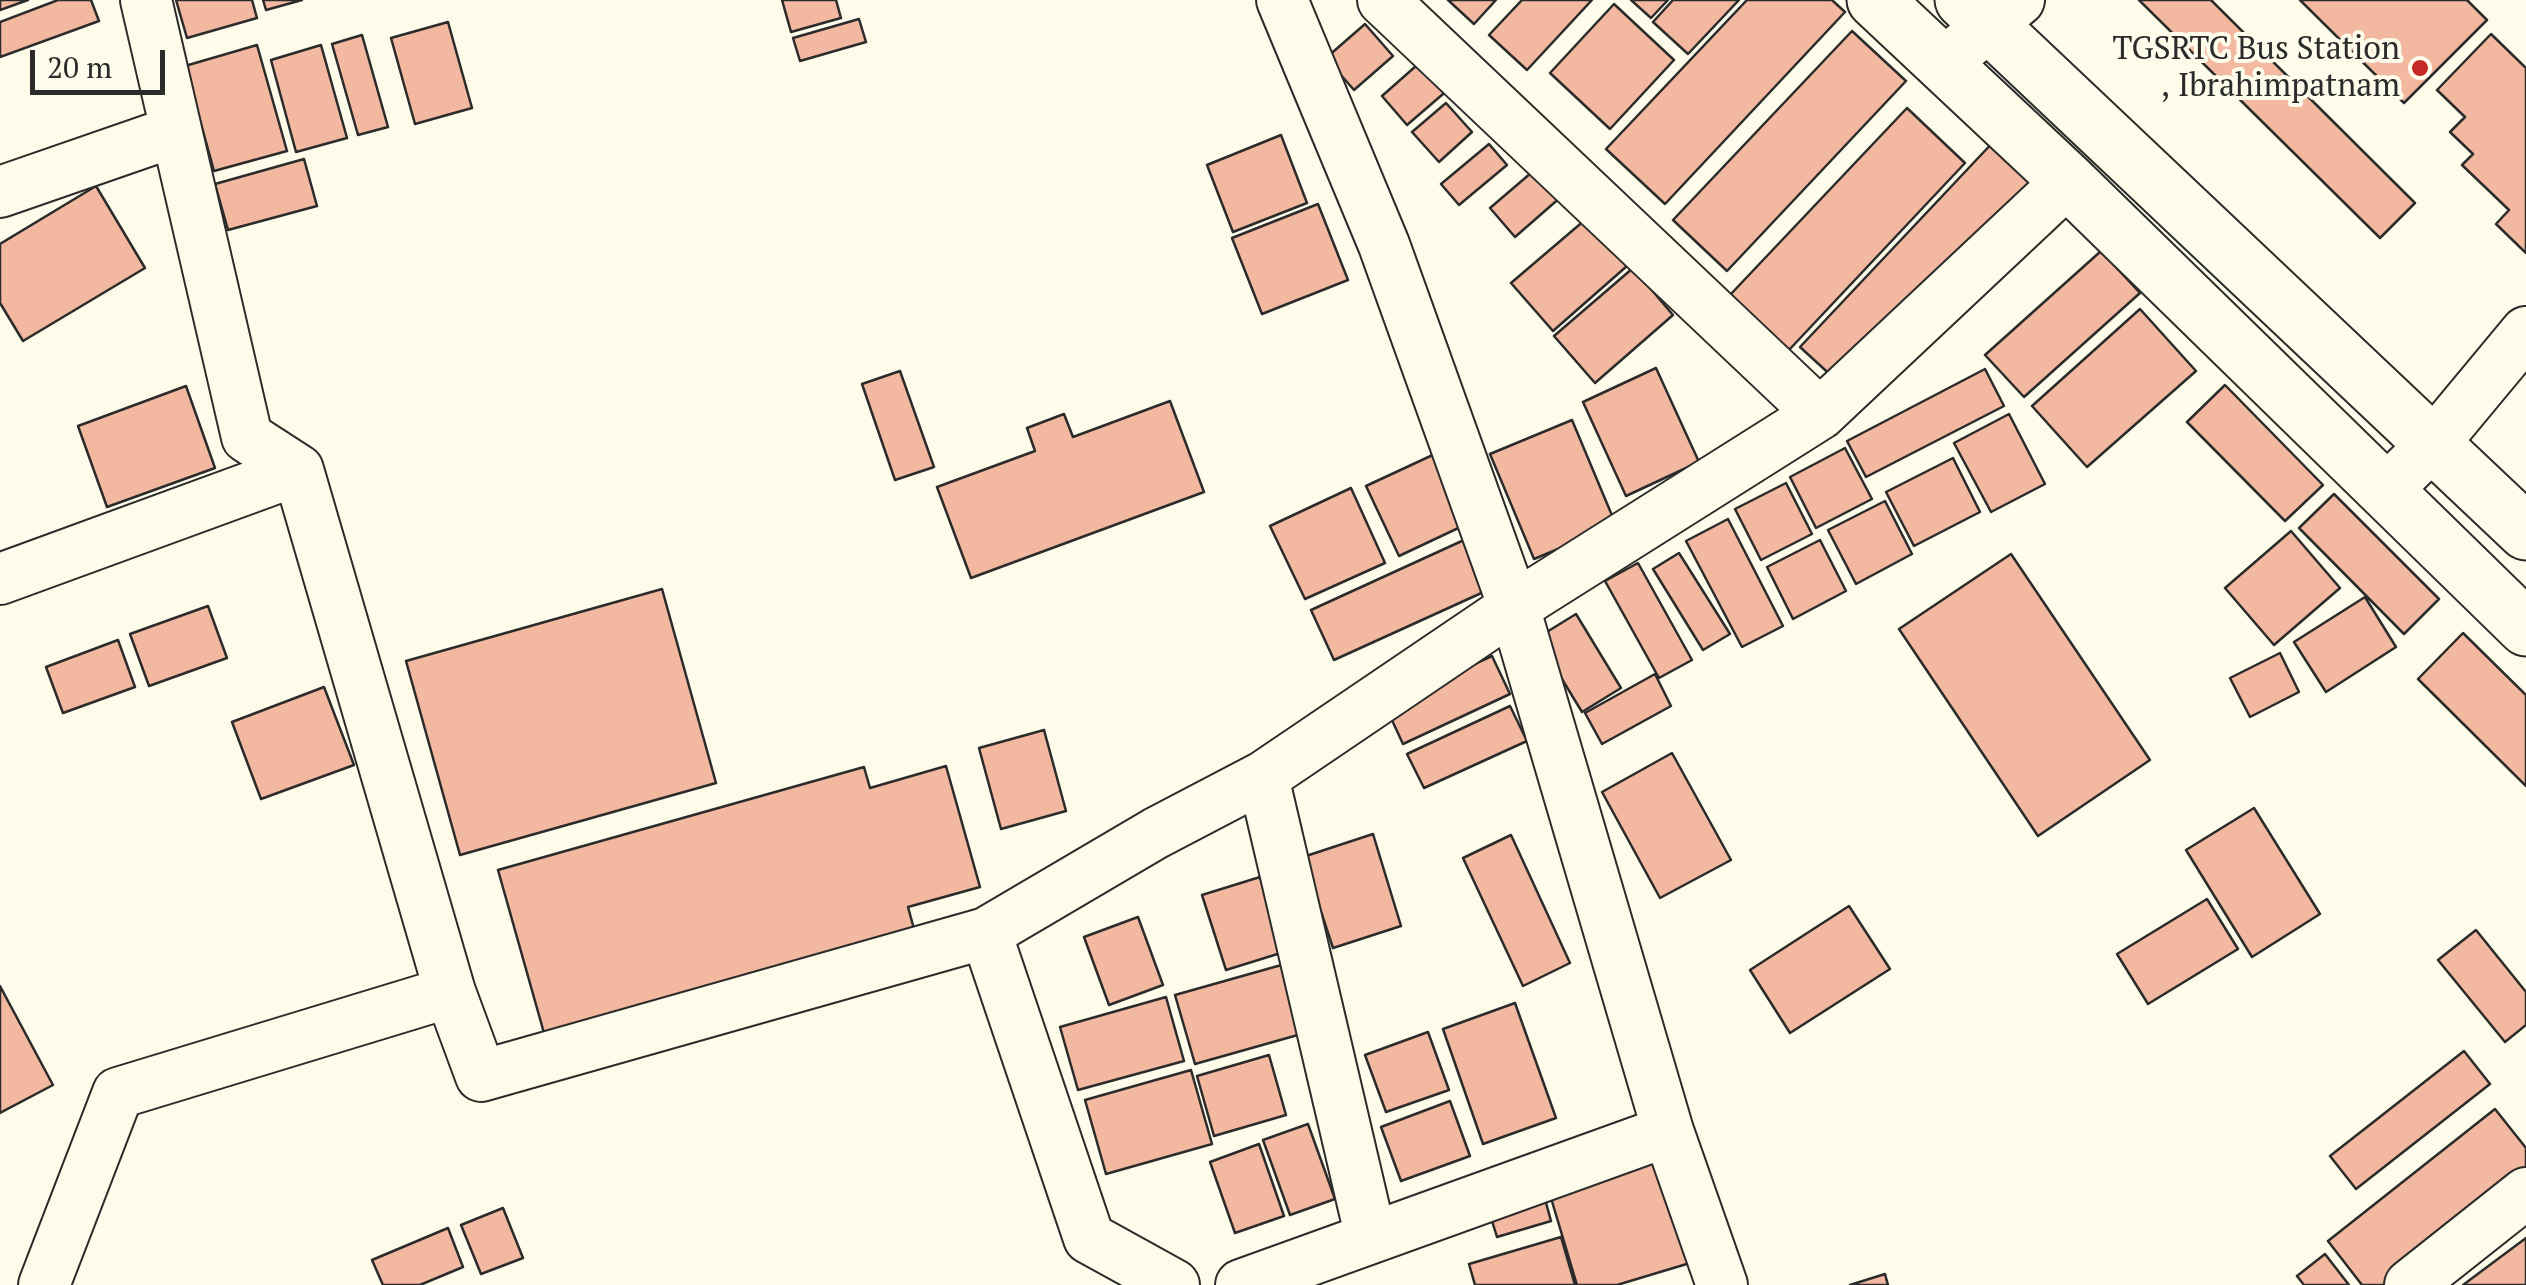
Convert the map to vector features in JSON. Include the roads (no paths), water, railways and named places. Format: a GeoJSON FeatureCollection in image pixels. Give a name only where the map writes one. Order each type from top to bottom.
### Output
{"type":"FeatureCollection","features":[{"type":"Feature","properties":{"kind":"main road"},"geometry":{"type":"LineString","coordinates":[[1875,0],[2068,181],[2526,628]]}},
{"type":"Feature","properties":{"kind":"main road"},"geometry":{"type":"LineString","coordinates":[[1990,8],[2526,532]]}},
{"type":"Feature","properties":{"kind":"street"},"geometry":{"type":"LineString","coordinates":[[146,0],[248,437],[298,470],[450,992],[481,1076],[986,932],[1156,833],[1263,777],[1514,607],[1820,414],[2068,181]]}},
{"type":"Feature","properties":{"kind":"street"},"geometry":{"type":"LineString","coordinates":[[1383,0],[1820,414]]}},
{"type":"Feature","properties":{"kind":"street"},"geometry":{"type":"LineString","coordinates":[[1301,8],[1514,607],[1668,1131],[1722,1285]]}},
{"type":"Feature","properties":{"kind":"street"},"geometry":{"type":"LineString","coordinates":[[1943,64],[1990,8]]}},
{"type":"Feature","properties":{"kind":"street"},"geometry":{"type":"LineString","coordinates":[[0,192],[176,131]]}},
{"type":"Feature","properties":{"kind":"street"},"geometry":{"type":"LineString","coordinates":[[2386,490],[2433,444],[2526,332]]}},
{"type":"Feature","properties":{"kind":"street"},"geometry":{"type":"LineString","coordinates":[[0,579],[298,470]]}},
{"type":"Feature","properties":{"kind":"street"},"geometry":{"type":"LineString","coordinates":[[1263,777],[1371,1238]]}},
{"type":"Feature","properties":{"kind":"street"},"geometry":{"type":"LineString","coordinates":[[986,932],[1090,1238],[1174,1285]]}},
{"type":"Feature","properties":{"kind":"street"},"geometry":{"type":"LineString","coordinates":[[44,1285],[118,1093],[450,992]]}},
{"type":"Feature","properties":{"kind":"street"},"geometry":{"type":"LineString","coordinates":[[1242,1285],[1668,1131]]}},
{"type":"Feature","properties":{"kind":"street"},"geometry":{"type":"LineString","coordinates":[[2410,1285],[2526,1192]]}},
{"type":"Feature","properties":{"kind":"place","name":"TGSRTC Bus Station , Ibrahimpatnam"},"geometry":{"type":"Point","coordinates":[2420,68]}}]}
